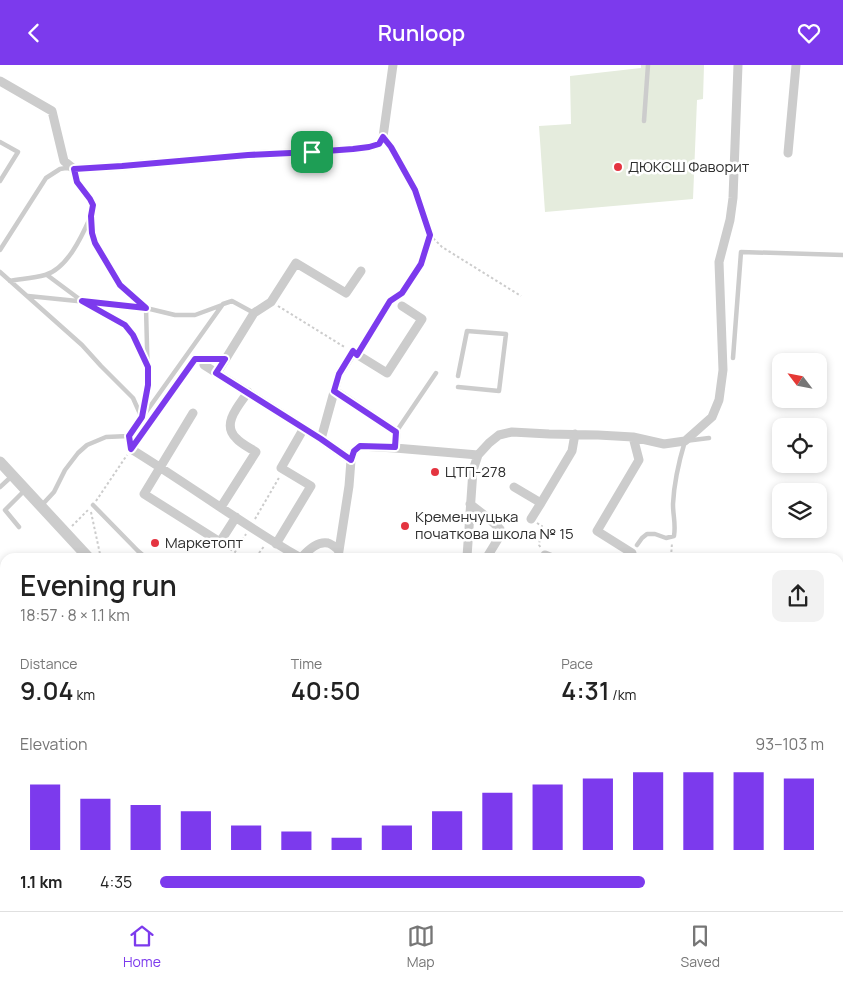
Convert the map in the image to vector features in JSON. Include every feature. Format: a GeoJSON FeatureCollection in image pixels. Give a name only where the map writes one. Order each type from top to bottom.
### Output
{"type":"FeatureCollection","features":[{"type":"Feature","properties":{"kind":"street"},"geometry":{"type":"LineString","coordinates":[[0,81],[52,111],[64,161],[74,169],[248,155],[353,149],[379,144],[383,137],[393,65]]}},
{"type":"Feature","properties":{"kind":"street"},"geometry":{"type":"LineString","coordinates":[[467,553],[473,470],[478,455],[499,435],[512,432],[632,437],[664,444],[685,441],[712,417],[719,400],[723,365],[719,262],[730,220],[733,198],[738,65]]}},
{"type":"Feature","properties":{"kind":"street"},"geometry":{"type":"LineString","coordinates":[[788,153],[796,65]]}},
{"type":"Feature","properties":{"kind":"street"},"geometry":{"type":"LineString","coordinates":[[216,373],[254,313],[272,302],[296,263],[346,293],[361,271]]}},
{"type":"Feature","properties":{"kind":"street"},"geometry":{"type":"LineString","coordinates":[[321,439],[339,374],[355,353],[387,373],[422,319],[402,306]]}},
{"type":"Feature","properties":{"kind":"street"},"geometry":{"type":"LineString","coordinates":[[204,362],[216,373],[351,460]]}},
{"type":"Feature","properties":{"kind":"street"},"geometry":{"type":"LineString","coordinates":[[334,391],[396,432],[395,447]]}},
{"type":"Feature","properties":{"kind":"street"},"geometry":{"type":"LineString","coordinates":[[221,507],[256,452],[235,438],[230,427],[231,417],[248,392]]}},
{"type":"Feature","properties":{"kind":"street"},"geometry":{"type":"LineString","coordinates":[[193,413],[144,494],[220,542],[236,517]]}},
{"type":"Feature","properties":{"kind":"street"},"geometry":{"type":"LineString","coordinates":[[272,542],[311,486],[281,468],[304,428]]}},
{"type":"Feature","properties":{"kind":"street"},"geometry":{"type":"LineString","coordinates":[[531,519],[572,451],[575,435]]}},
{"type":"Feature","properties":{"kind":"street"},"geometry":{"type":"LineString","coordinates":[[632,437],[639,460],[597,531],[633,552]]}},
{"type":"Feature","properties":{"kind":"street"},"geometry":{"type":"LineString","coordinates":[[339,553],[351,460],[354,451],[360,446],[395,447],[478,455]]}},
{"type":"Feature","properties":{"kind":"street"},"geometry":{"type":"LineString","coordinates":[[131,449],[272,542],[293,553]]}},
{"type":"Feature","properties":{"kind":"street"},"geometry":{"type":"LineString","coordinates":[[0,461],[84,553]]}},
{"type":"Feature","properties":{"kind":"street"},"geometry":{"type":"LineString","coordinates":[[514,487],[541,503]]}},
{"type":"Feature","properties":{"kind":"street"},"geometry":{"type":"LineString","coordinates":[[470,504],[500,529],[498,539],[490,553]]}},
{"type":"Feature","properties":{"kind":"street"},"geometry":{"type":"LineString","coordinates":[[305,553],[318,545],[328,543],[338,553]]}},
{"type":"Feature","properties":{"kind":"lane"},"geometry":{"type":"LineString","coordinates":[[644,121],[648,65]]}},
{"type":"Feature","properties":{"kind":"lane"},"geometry":{"type":"LineString","coordinates":[[0,142],[18,152],[0,181]]}},
{"type":"Feature","properties":{"kind":"lane"},"geometry":{"type":"LineString","coordinates":[[0,250],[46,177],[60,169],[74,169],[77,182],[93,205],[91,216],[80,241],[56,270],[47,275],[10,281]]}},
{"type":"Feature","properties":{"kind":"lane"},"geometry":{"type":"LineString","coordinates":[[91,216],[92,233],[95,243],[120,285],[146,308],[148,385],[142,417]]}},
{"type":"Feature","properties":{"kind":"lane"},"geometry":{"type":"LineString","coordinates":[[733,358],[741,252],[843,255]]}},
{"type":"Feature","properties":{"kind":"lane"},"geometry":{"type":"LineString","coordinates":[[0,272],[82,345],[133,398],[142,417]]}},
{"type":"Feature","properties":{"kind":"lane"},"geometry":{"type":"LineString","coordinates":[[47,275],[82,301],[125,325],[133,335],[148,367]]}},
{"type":"Feature","properties":{"kind":"lane"},"geometry":{"type":"LineString","coordinates":[[27,296],[146,308],[175,315],[195,315],[232,301],[254,313]]}},
{"type":"Feature","properties":{"kind":"lane"},"geometry":{"type":"LineString","coordinates":[[355,353],[390,301]]}},
{"type":"Feature","properties":{"kind":"lane"},"geometry":{"type":"LineString","coordinates":[[131,449],[129,436],[223,304]]}},
{"type":"Feature","properties":{"kind":"lane"},"geometry":{"type":"LineString","coordinates":[[458,376],[467,331],[506,334],[499,391],[458,387]]}},
{"type":"Feature","properties":{"kind":"lane"},"geometry":{"type":"LineString","coordinates":[[396,432],[436,373]]}},
{"type":"Feature","properties":{"kind":"lane"},"geometry":{"type":"LineString","coordinates":[[41,506],[54,492],[65,470],[87,445],[106,437],[129,436]]}},
{"type":"Feature","properties":{"kind":"lane"},"geometry":{"type":"LineString","coordinates":[[633,552],[647,534],[655,534],[666,538],[674,536],[676,526],[673,505],[678,467],[685,441],[709,438]]}},
{"type":"Feature","properties":{"kind":"lane"},"geometry":{"type":"LineString","coordinates":[[0,487],[12,475]]}},
{"type":"Feature","properties":{"kind":"lane"},"geometry":{"type":"LineString","coordinates":[[19,527],[5,510],[26,489]]}},
{"type":"Feature","properties":{"kind":"lane"},"geometry":{"type":"LineString","coordinates":[[93,505],[140,553]]}},
{"type":"Feature","properties":{"kind":"path"},"geometry":{"type":"LineString","coordinates":[[383,137],[391,147],[415,190],[430,235],[442,247],[521,296]]}},
{"type":"Feature","properties":{"kind":"path"},"geometry":{"type":"LineString","coordinates":[[390,301],[402,293],[421,264],[430,235]]}},
{"type":"Feature","properties":{"kind":"path"},"geometry":{"type":"LineString","coordinates":[[272,302],[355,353]]}},
{"type":"Feature","properties":{"kind":"path"},"geometry":{"type":"LineString","coordinates":[[93,505],[195,359],[204,362]]}},
{"type":"Feature","properties":{"kind":"path"},"geometry":{"type":"LineString","coordinates":[[234,553],[284,470]]}},
{"type":"Feature","properties":{"kind":"path"},"geometry":{"type":"LineString","coordinates":[[65,532],[90,507],[100,553]]}},
{"type":"Feature","properties":{"kind":"path"},"geometry":{"type":"LineString","coordinates":[[531,519],[542,526],[539,545],[546,553]]}},
{"type":"Feature","properties":{"kind":"path"},"geometry":{"type":"LineString","coordinates":[[671,553],[674,536]]}},
{"type":"Feature","properties":{"kind":"path"},"geometry":{"type":"LineString","coordinates":[[260,553],[272,542]]}},
{"type":"Feature","properties":{"kind":"green space","name":"ДЮКСШ Фаворит"},"geometry":{"type":"Polygon","coordinates":[[[641,65],[704,65],[703,99],[697,100],[693,199],[545,212],[539,126],[571,124],[570,76],[641,68],[641,65]]]}},
{"type":"Feature","properties":{"kind":"place","name":"ДЮКСШ Фаворит"},"geometry":{"type":"Point","coordinates":[618,167]}},
{"type":"Feature","properties":{"kind":"place","name":"ЦТП-278"},"geometry":{"type":"Point","coordinates":[435,472]}},
{"type":"Feature","properties":{"kind":"place","name":"Кременчуцька початкова школа № 15"},"geometry":{"type":"Point","coordinates":[405,526]}},
{"type":"Feature","properties":{"kind":"place","name":"Маркетопт"},"geometry":{"type":"Point","coordinates":[155,543]}},
{"type":"Feature","properties":{"kind":"route"},"geometry":{"type":"LineString","coordinates":[[383,137],[391,147],[415,190],[430,235],[421,264],[402,293],[390,301],[357,355],[353,351],[339,374],[334,391],[396,432],[395,447],[360,446],[354,451],[351,460],[216,373],[225,359],[195,359],[131,449],[129,436],[142,417],[148,385],[148,367],[133,335],[125,325],[82,301],[146,308],[120,285],[95,243],[92,233],[91,216],[93,205],[77,182],[74,176],[74,169],[248,155],[312,152],[369,147],[379,144],[383,137]]}}]}
